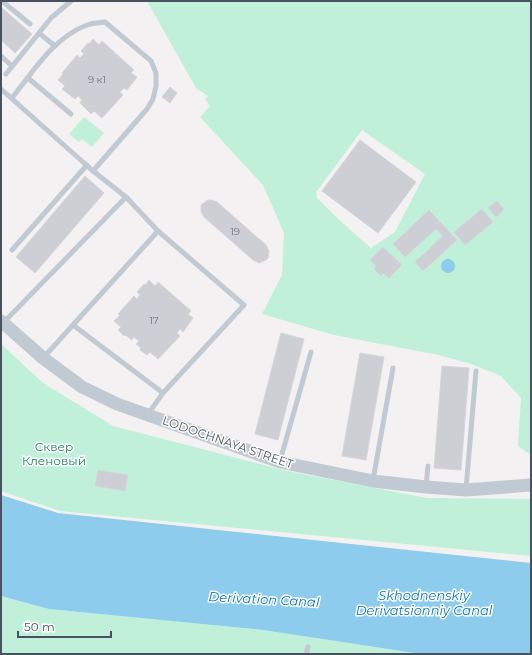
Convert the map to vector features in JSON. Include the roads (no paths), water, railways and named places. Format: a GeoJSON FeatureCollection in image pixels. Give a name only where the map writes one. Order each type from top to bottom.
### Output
{"type":"FeatureCollection","features":[{"type":"Feature","properties":{"kind":"street","name":"LODOCHNAYA STREET"},"geometry":{"type":"LineString","coordinates":[[2,322],[43,358],[82,387],[117,404],[280,462],[373,481],[426,488],[466,490],[531,486]]}},
{"type":"Feature","properties":{"kind":"lane"},"geometry":{"type":"LineString","coordinates":[[2,1],[30,24]]}},
{"type":"Feature","properties":{"kind":"lane"},"geometry":{"type":"LineString","coordinates":[[6,74],[51,18],[71,1]]}},
{"type":"Feature","properties":{"kind":"lane"},"geometry":{"type":"LineString","coordinates":[[12,98],[54,46],[66,36],[87,24],[105,22],[151,61],[156,73],[156,86],[153,99],[147,109],[93,171]]}},
{"type":"Feature","properties":{"kind":"lane"},"geometry":{"type":"LineString","coordinates":[[39,33],[54,46]]}},
{"type":"Feature","properties":{"kind":"lane"},"geometry":{"type":"LineString","coordinates":[[1,56],[12,66]]}},
{"type":"Feature","properties":{"kind":"lane"},"geometry":{"type":"LineString","coordinates":[[28,78],[71,114]]}},
{"type":"Feature","properties":{"kind":"lane"},"geometry":{"type":"LineString","coordinates":[[1,89],[93,171],[126,197],[158,231],[244,305],[162,393],[148,415]]}},
{"type":"Feature","properties":{"kind":"lane"},"geometry":{"type":"LineString","coordinates":[[12,250],[87,165]]}},
{"type":"Feature","properties":{"kind":"lane"},"geometry":{"type":"LineString","coordinates":[[2,322],[126,197]]}},
{"type":"Feature","properties":{"kind":"lane"},"geometry":{"type":"LineString","coordinates":[[43,358],[158,231]]}},
{"type":"Feature","properties":{"kind":"lane"},"geometry":{"type":"LineString","coordinates":[[73,325],[162,393]]}},
{"type":"Feature","properties":{"kind":"lane"},"geometry":{"type":"LineString","coordinates":[[280,462],[311,352]]}},
{"type":"Feature","properties":{"kind":"lane"},"geometry":{"type":"LineString","coordinates":[[373,481],[393,368]]}},
{"type":"Feature","properties":{"kind":"lane"},"geometry":{"type":"LineString","coordinates":[[466,490],[476,371]]}},
{"type":"Feature","properties":{"kind":"lane"},"geometry":{"type":"LineString","coordinates":[[426,488],[428,466]]}},
{"type":"Feature","properties":{"kind":"lane"},"geometry":{"type":"LineString","coordinates":[[306,654],[308,647]]}},
{"type":"Feature","properties":{"kind":"water"},"geometry":{"type":"Polygon","coordinates":[[[445,259],[451,259],[455,263],[455,269],[451,273],[445,273],[441,269],[441,263],[445,259]]]}},
{"type":"Feature","properties":{"kind":"water","name":"Skhodnenskiy Derivatsionniy Canal"},"geometry":{"type":"Polygon","coordinates":[[[1,495],[58,513],[531,563],[531,654],[421,654],[263,630],[49,609],[1,596],[1,495]]]}},
{"type":"Feature","properties":{"kind":"park label","name":"Сквер Кленовый"},"geometry":{"type":"Point","coordinates":[54,453]}},
{"type":"Feature","properties":{"kind":"water label","name":"Derivation Canal"},"geometry":{"type":"Point","coordinates":[264,599]}}]}
